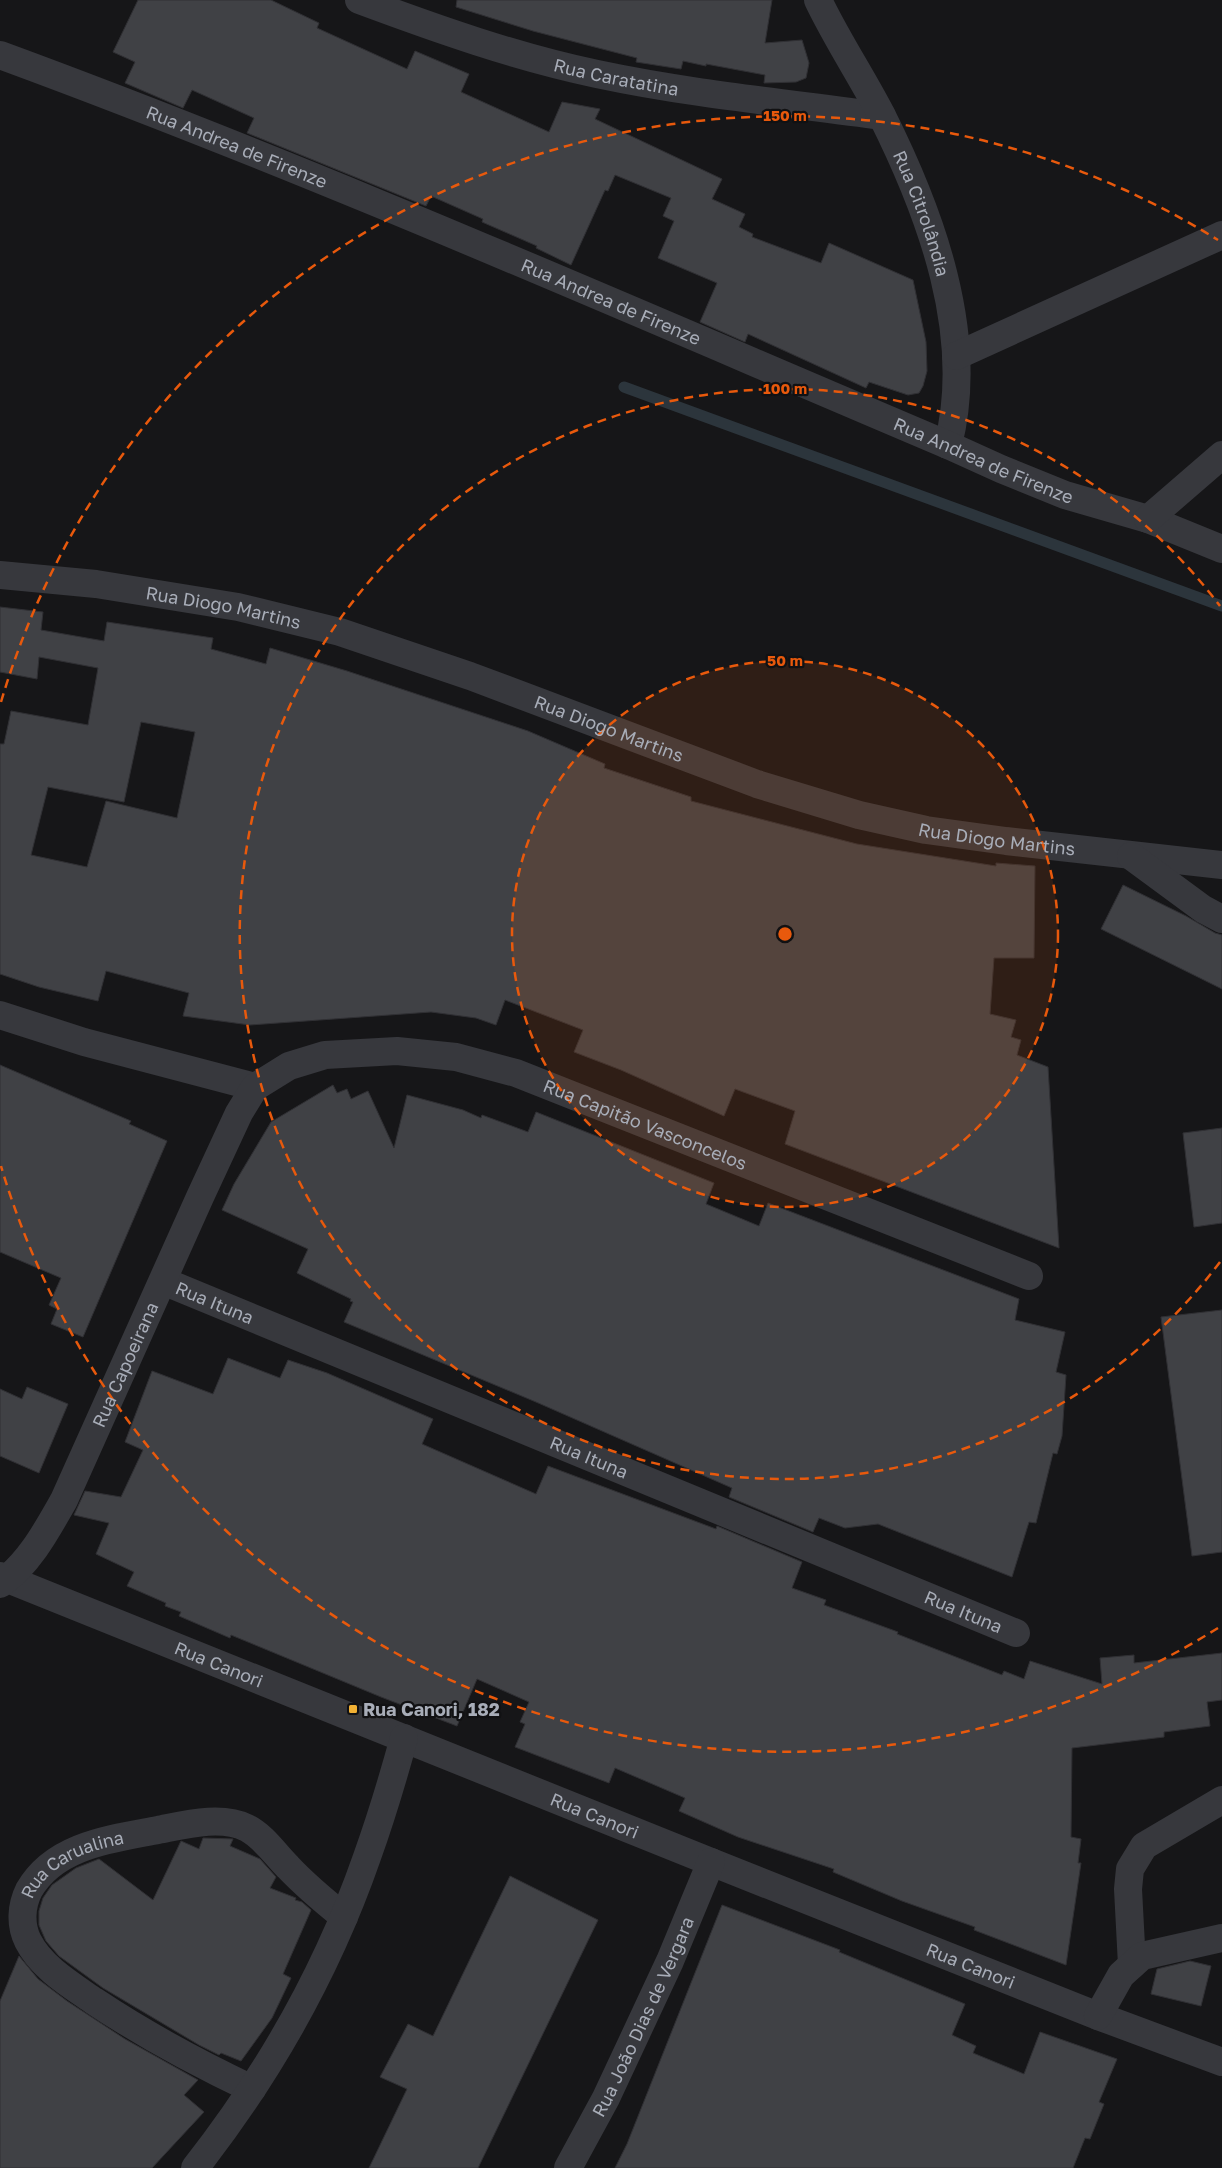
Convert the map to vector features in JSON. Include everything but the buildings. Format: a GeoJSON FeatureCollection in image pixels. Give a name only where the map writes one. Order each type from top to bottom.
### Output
{"type":"FeatureCollection","features":[{"type":"Feature","properties":{"kind":"street","name":"Rua Caratatina"},"geometry":{"type":"LineString","coordinates":[[359,0],[417,22],[516,54],[598,74],[705,92],[882,116]]}},
{"type":"Feature","properties":{"kind":"street","name":"Rua Citrolândia"},"geometry":{"type":"LineString","coordinates":[[818,0],[836,37],[882,116],[938,252],[950,302],[956,356],[956,396],[953,427],[948,445]]}},
{"type":"Feature","properties":{"kind":"street","name":"Rua Andrea de Firenze"},"geometry":{"type":"LineString","coordinates":[[0,55],[118,98],[393,211],[1065,495],[1148,519],[1222,549]]}},
{"type":"Feature","properties":{"kind":"street"},"geometry":{"type":"LineString","coordinates":[[956,356],[1222,235]]}},
{"type":"Feature","properties":{"kind":"street"},"geometry":{"type":"LineString","coordinates":[[1148,519],[1222,455]]}},
{"type":"Feature","properties":{"kind":"street","name":"Rua Diogo Martins"},"geometry":{"type":"LineString","coordinates":[[0,575],[96,584],[238,607],[340,632],[470,676],[757,784],[859,815],[926,830],[1129,856],[1222,865]]}},
{"type":"Feature","properties":{"kind":"street"},"geometry":{"type":"LineString","coordinates":[[1129,856],[1203,909],[1222,919]]}},
{"type":"Feature","properties":{"kind":"street"},"geometry":{"type":"LineString","coordinates":[[0,1015],[84,1042],[255,1087]]}},
{"type":"Feature","properties":{"kind":"street","name":"Rua Capitão Vasconcelos"},"geometry":{"type":"LineString","coordinates":[[255,1087],[289,1066],[325,1055],[397,1051],[456,1057],[516,1073],[1029,1276]]}},
{"type":"Feature","properties":{"kind":"street","name":"Rua Capoeirana"},"geometry":{"type":"LineString","coordinates":[[2,1580],[42,1538],[64,1500],[239,1113],[255,1087]]}},
{"type":"Feature","properties":{"kind":"street","name":"Rua Ituna"},"geometry":{"type":"LineString","coordinates":[[163,1281],[1016,1633]]}},
{"type":"Feature","properties":{"kind":"street","name":"Rua Canori"},"geometry":{"type":"LineString","coordinates":[[2,1580],[404,1738],[1098,2016],[1222,2062]]}},
{"type":"Feature","properties":{"kind":"street"},"geometry":{"type":"LineString","coordinates":[[195,2168],[252,2089],[309,1991],[344,1917],[367,1858],[404,1738]]}},
{"type":"Feature","properties":{"kind":"street"},"geometry":{"type":"LineString","coordinates":[[1132,1965],[1128,1889],[1130,1869],[1144,1846],[1222,1800]]}},
{"type":"Feature","properties":{"kind":"street","name":"Rua Carualina"},"geometry":{"type":"LineString","coordinates":[[252,2089],[144,2034],[64,1981],[28,1942],[23,1929],[22,1912],[24,1899],[35,1880],[51,1864],[69,1853],[93,1844],[178,1826],[232,1823],[248,1828],[301,1880],[344,1917]]}},
{"type":"Feature","properties":{"kind":"street","name":"Rua João Dias de Vergara"},"geometry":{"type":"LineString","coordinates":[[568,2168],[606,2098],[670,1961],[712,1862]]}},
{"type":"Feature","properties":{"kind":"street"},"geometry":{"type":"LineString","coordinates":[[1098,2016],[1121,1975],[1142,1956],[1222,1938]]}},
{"type":"Feature","properties":{"kind":"waterway"},"geometry":{"type":"LineString","coordinates":[[624,387],[1222,606]]}},
{"type":"Feature","properties":{"kind":"place","name":"Rua Canori, 182"},"geometry":{"type":"Point","coordinates":[353,1709]}}]}
